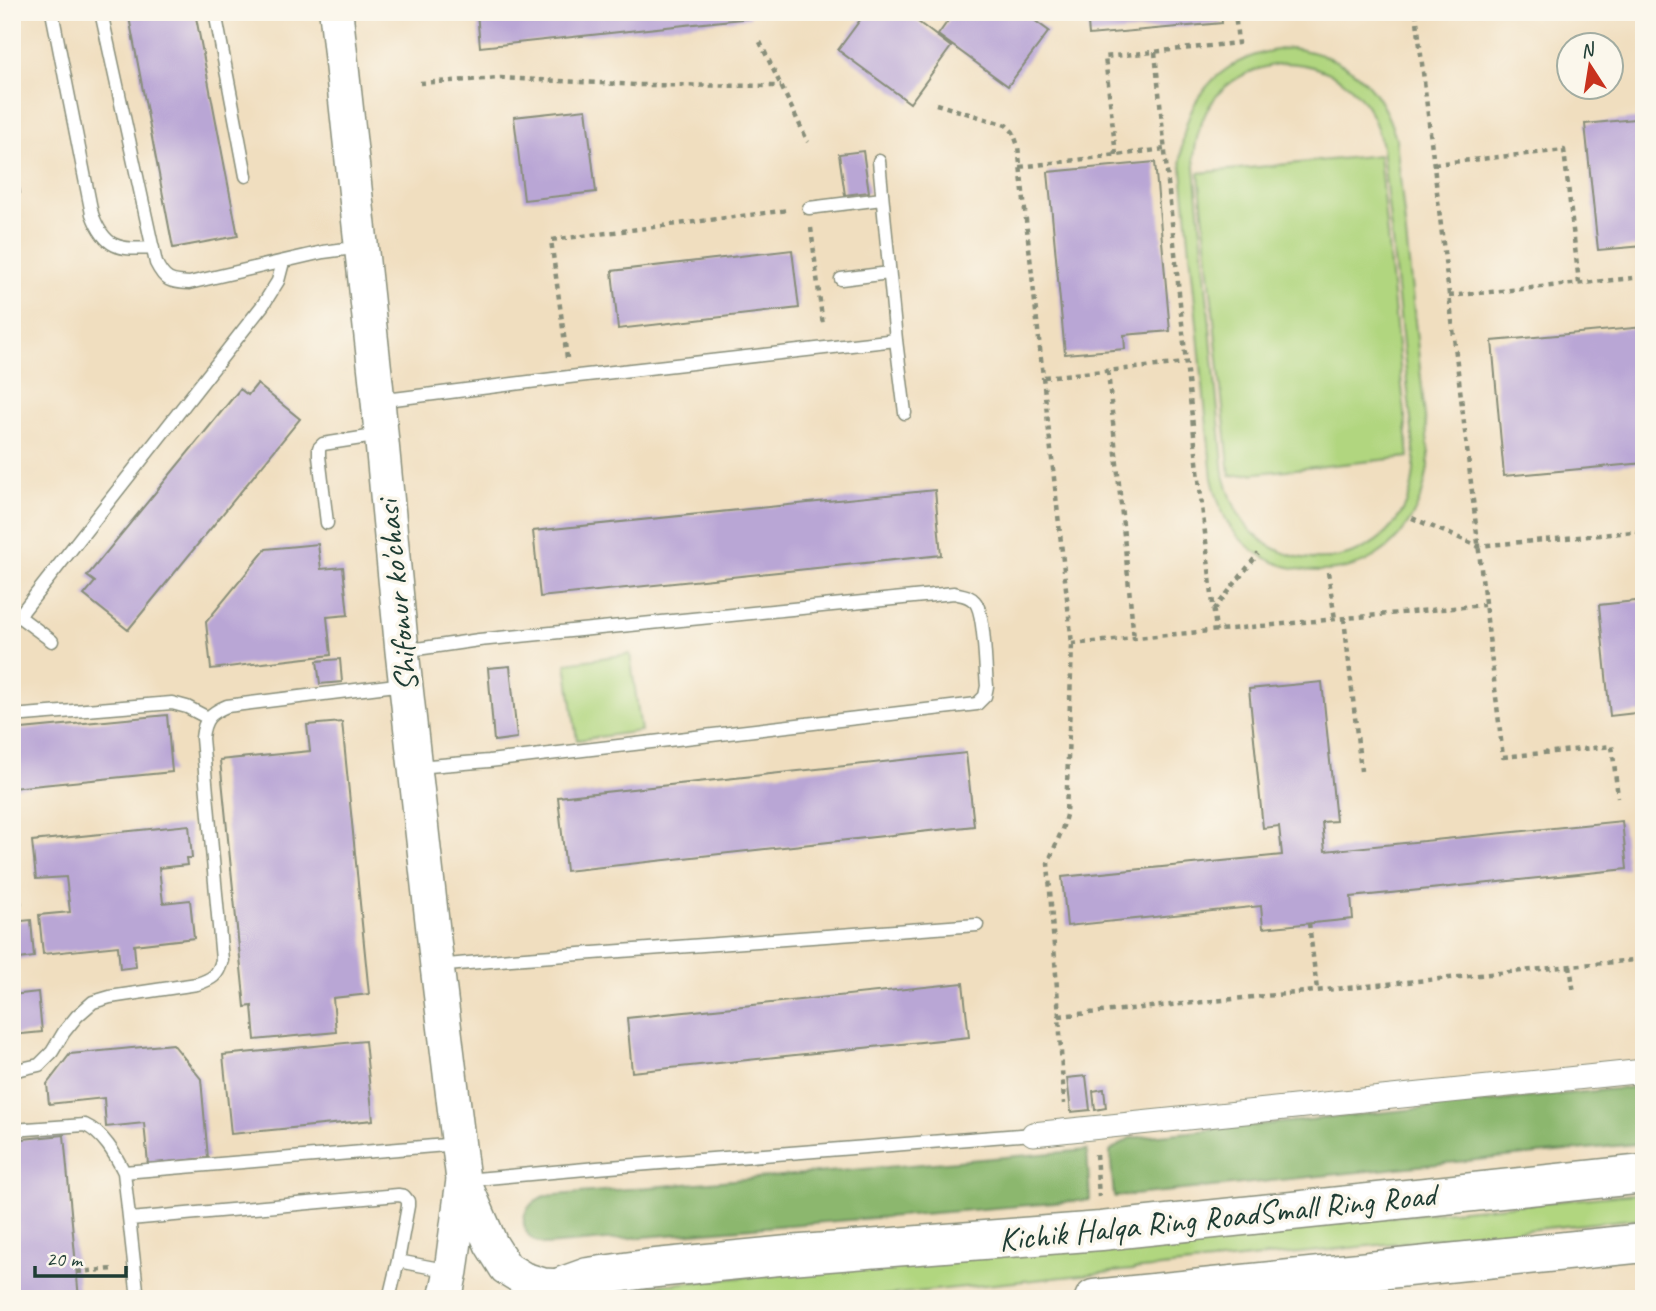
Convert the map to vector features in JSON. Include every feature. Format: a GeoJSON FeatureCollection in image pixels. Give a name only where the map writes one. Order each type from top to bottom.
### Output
{"type":"FeatureCollection","features":[{"type":"Feature","properties":{"kind":"highway","name":"Kichik Halqa Ring RoadSmall Ring Road"},"geometry":{"type":"LineString","coordinates":[[551,1292],[588,1277],[646,1269],[1101,1231],[1644,1174]]}},
{"type":"Feature","properties":{"kind":"highway"},"geometry":{"type":"LineString","coordinates":[[1094,1299],[1644,1243]]}},
{"type":"Feature","properties":{"kind":"street","name":"Shifonur ko'chasi"},"geometry":{"type":"LineString","coordinates":[[336,12],[402,651],[463,1180],[491,1244],[506,1268],[551,1292]]}},
{"type":"Feature","properties":{"kind":"street"},"geometry":{"type":"LineString","coordinates":[[1033,1134],[1644,1071]]}},
{"type":"Feature","properties":{"kind":"street","name":"Shifonur ko'chasi"},"geometry":{"type":"LineString","coordinates":[[448,1285],[463,1180]]}},
{"type":"Feature","properties":{"kind":"lane"},"geometry":{"type":"LineString","coordinates":[[52,12],[96,225],[114,246],[129,249],[153,248]]}},
{"type":"Feature","properties":{"kind":"lane"},"geometry":{"type":"LineString","coordinates":[[101,12],[156,263],[162,275],[172,282],[189,283],[323,252],[361,247]]}},
{"type":"Feature","properties":{"kind":"lane"},"geometry":{"type":"LineString","coordinates":[[215,12],[246,176]]}},
{"type":"Feature","properties":{"kind":"lane"},"geometry":{"type":"LineString","coordinates":[[878,161],[905,413]]}},
{"type":"Feature","properties":{"kind":"lane"},"geometry":{"type":"LineString","coordinates":[[809,208],[882,199]]}},
{"type":"Feature","properties":{"kind":"lane"},"geometry":{"type":"LineString","coordinates":[[52,641],[16,614],[263,305],[278,281],[283,262]]}},
{"type":"Feature","properties":{"kind":"lane"},"geometry":{"type":"LineString","coordinates":[[841,279],[889,273]]}},
{"type":"Feature","properties":{"kind":"lane"},"geometry":{"type":"LineString","coordinates":[[378,401],[896,340]]}},
{"type":"Feature","properties":{"kind":"lane"},"geometry":{"type":"LineString","coordinates":[[327,523],[319,448],[323,444],[381,435]]}},
{"type":"Feature","properties":{"kind":"lane"},"geometry":{"type":"LineString","coordinates":[[402,651],[479,640],[954,593],[968,596],[977,603],[981,615],[987,686],[985,696],[977,704],[489,761],[416,767]]}},
{"type":"Feature","properties":{"kind":"lane"},"geometry":{"type":"LineString","coordinates":[[12,1071],[39,1065],[52,1052],[77,1016],[93,1002],[197,984],[209,981],[219,972],[222,960],[202,738],[203,728],[215,711],[227,706],[406,684]]}},
{"type":"Feature","properties":{"kind":"lane"},"geometry":{"type":"LineString","coordinates":[[12,716],[172,703],[208,718]]}},
{"type":"Feature","properties":{"kind":"lane"},"geometry":{"type":"LineString","coordinates":[[437,966],[977,925]]}},
{"type":"Feature","properties":{"kind":"lane"},"geometry":{"type":"LineString","coordinates":[[12,1130],[85,1125],[92,1128],[115,1154],[124,1172],[138,1299]]}},
{"type":"Feature","properties":{"kind":"lane"},"geometry":{"type":"LineString","coordinates":[[463,1180],[1033,1134]]}},
{"type":"Feature","properties":{"kind":"lane"},"geometry":{"type":"LineString","coordinates":[[124,1172],[458,1144]]}},
{"type":"Feature","properties":{"kind":"lane"},"geometry":{"type":"LineString","coordinates":[[130,1219],[404,1196],[408,1206],[389,1299]]}},
{"type":"Feature","properties":{"kind":"lane"},"geometry":{"type":"LineString","coordinates":[[398,1261],[448,1285]]}},
{"type":"Feature","properties":{"kind":"path"},"geometry":{"type":"LineString","coordinates":[[1116,155],[1105,57],[1238,43],[1235,12]]}},
{"type":"Feature","properties":{"kind":"path"},"geometry":{"type":"LineString","coordinates":[[1416,12],[1503,757],[1612,746],[1618,797]]}},
{"type":"Feature","properties":{"kind":"path"},"geometry":{"type":"LineString","coordinates":[[760,41],[808,142]]}},
{"type":"Feature","properties":{"kind":"path"},"geometry":{"type":"LineString","coordinates":[[1155,52],[1216,631]]}},
{"type":"Feature","properties":{"kind":"path"},"geometry":{"type":"LineString","coordinates":[[420,83],[500,78],[638,85],[781,86]]}},
{"type":"Feature","properties":{"kind":"path"},"geometry":{"type":"LineString","coordinates":[[936,104],[1006,125],[1016,139],[1020,167],[1072,645],[1066,815],[1048,863],[1066,1131]]}},
{"type":"Feature","properties":{"kind":"path"},"geometry":{"type":"LineString","coordinates":[[1020,167],[1165,149]]}},
{"type":"Feature","properties":{"kind":"path"},"geometry":{"type":"LineString","coordinates":[[1434,164],[1564,150],[1579,283]]}},
{"type":"Feature","properties":{"kind":"path"},"geometry":{"type":"LineString","coordinates":[[569,377],[551,240],[809,208],[823,326]]}},
{"type":"Feature","properties":{"kind":"path"},"geometry":{"type":"LineString","coordinates":[[1449,296],[1644,277]]}},
{"type":"Feature","properties":{"kind":"path"},"geometry":{"type":"LineString","coordinates":[[1044,377],[1186,363]]}},
{"type":"Feature","properties":{"kind":"path"},"geometry":{"type":"LineString","coordinates":[[1108,371],[1134,639]]}},
{"type":"Feature","properties":{"kind":"path"},"geometry":{"type":"LineString","coordinates":[[1412,518],[1478,546],[1644,531]]}},
{"type":"Feature","properties":{"kind":"path"},"geometry":{"type":"LineString","coordinates":[[1213,610],[1258,554]]}},
{"type":"Feature","properties":{"kind":"path"},"geometry":{"type":"LineString","coordinates":[[1328,572],[1335,619]]}},
{"type":"Feature","properties":{"kind":"path"},"geometry":{"type":"LineString","coordinates":[[1072,645],[1484,605]]}},
{"type":"Feature","properties":{"kind":"path"},"geometry":{"type":"LineString","coordinates":[[1344,618],[1361,771]]}},
{"type":"Feature","properties":{"kind":"path"},"geometry":{"type":"LineString","coordinates":[[1309,923],[1317,990]]}},
{"type":"Feature","properties":{"kind":"path"},"geometry":{"type":"LineString","coordinates":[[1059,1016],[1644,959]]}},
{"type":"Feature","properties":{"kind":"path"},"geometry":{"type":"LineString","coordinates":[[1570,965],[1574,994]]}},
{"type":"Feature","properties":{"kind":"path"},"geometry":{"type":"LineString","coordinates":[[1094,1128],[1101,1231]]}},
{"type":"Feature","properties":{"kind":"path"},"geometry":{"type":"LineString","coordinates":[[77,1272],[135,1268]]}},
{"type":"Feature","properties":{"kind":"green space"},"geometry":{"type":"Polygon","coordinates":[[[1291,48],[1329,58],[1345,66],[1371,88],[1381,103],[1396,139],[1429,455],[1426,481],[1407,525],[1393,542],[1375,556],[1354,566],[1330,571],[1293,568],[1254,551],[1238,537],[1227,522],[1212,478],[1181,159],[1184,135],[1190,114],[1212,81],[1247,58],[1291,48]],[[1285,63],[1265,67],[1233,81],[1210,104],[1197,137],[1194,157],[1226,483],[1238,512],[1252,532],[1271,546],[1292,555],[1314,559],[1336,558],[1358,551],[1377,540],[1394,524],[1410,493],[1415,457],[1382,147],[1377,129],[1370,112],[1350,86],[1321,70],[1285,63]]]}},
{"type":"Feature","properties":{"kind":"green space"},"geometry":{"type":"Polygon","coordinates":[[[1379,155],[1409,457],[1230,476],[1199,173],[1379,155]]]}},
{"type":"Feature","properties":{"kind":"green space"},"geometry":{"type":"Polygon","coordinates":[[[630,654],[641,731],[577,740],[566,663],[630,654]]]}},
{"type":"Feature","properties":{"kind":"green space"},"geometry":{"type":"Polygon","coordinates":[[[1644,1086],[1644,1143],[1114,1197],[1110,1151],[1130,1138],[1644,1086]]]}},
{"type":"Feature","properties":{"kind":"green space"},"geometry":{"type":"Polygon","coordinates":[[[1087,1150],[1090,1200],[546,1245],[529,1236],[524,1222],[529,1207],[545,1196],[1087,1150]]]}},
{"type":"Feature","properties":{"kind":"green space"},"geometry":{"type":"Polygon","coordinates":[[[1644,1193],[1644,1218],[847,1299],[584,1299],[617,1289],[1644,1193]]]}},
{"type":"Feature","properties":{"kind":"building"},"geometry":{"type":"Polygon","coordinates":[[[128,12],[195,12],[238,236],[173,248],[128,12]]]}},
{"type":"Feature","properties":{"kind":"building"},"geometry":{"type":"Polygon","coordinates":[[[477,12],[750,12],[750,18],[480,47],[477,12]]]}},
{"type":"Feature","properties":{"kind":"building"},"geometry":{"type":"Polygon","coordinates":[[[866,12],[905,12],[951,47],[910,103],[838,50],[866,12]]]}},
{"type":"Feature","properties":{"kind":"building"},"geometry":{"type":"Polygon","coordinates":[[[954,12],[1023,12],[1049,31],[1008,86],[938,35],[954,12]]]}},
{"type":"Feature","properties":{"kind":"building"},"geometry":{"type":"Polygon","coordinates":[[[1087,12],[1221,12],[1222,23],[1089,35],[1087,12]]]}},
{"type":"Feature","properties":{"kind":"building"},"geometry":{"type":"Polygon","coordinates":[[[586,109],[596,192],[524,200],[514,117],[586,109]]]}},
{"type":"Feature","properties":{"kind":"building"},"geometry":{"type":"Polygon","coordinates":[[[1644,118],[1644,246],[1598,250],[1585,124],[1644,118]]]}},
{"type":"Feature","properties":{"kind":"building"},"geometry":{"type":"Polygon","coordinates":[[[863,151],[869,192],[845,195],[839,154],[863,151]]]}},
{"type":"Feature","properties":{"kind":"building"},"geometry":{"type":"Polygon","coordinates":[[[12,162],[20,193],[12,195],[12,162]]]}},
{"type":"Feature","properties":{"kind":"building"},"geometry":{"type":"Polygon","coordinates":[[[1155,162],[1170,331],[1124,335],[1125,349],[1065,354],[1048,172],[1155,162]]]}},
{"type":"Feature","properties":{"kind":"building"},"geometry":{"type":"Polygon","coordinates":[[[792,250],[799,308],[618,329],[612,271],[792,250]]]}},
{"type":"Feature","properties":{"kind":"building"},"geometry":{"type":"Polygon","coordinates":[[[1644,327],[1644,463],[1504,476],[1492,341],[1644,327]]]}},
{"type":"Feature","properties":{"kind":"building"},"geometry":{"type":"Polygon","coordinates":[[[257,384],[300,419],[128,630],[84,595],[95,582],[87,576],[240,389],[248,395],[257,384]]]}},
{"type":"Feature","properties":{"kind":"building"},"geometry":{"type":"Polygon","coordinates":[[[935,490],[941,555],[540,597],[533,531],[935,490]]]}},
{"type":"Feature","properties":{"kind":"building"},"geometry":{"type":"Polygon","coordinates":[[[318,544],[321,569],[343,567],[348,615],[327,617],[331,655],[211,669],[206,622],[266,549],[318,544]]]}},
{"type":"Feature","properties":{"kind":"building"},"geometry":{"type":"Polygon","coordinates":[[[1644,600],[1644,712],[1610,716],[1599,605],[1644,600]]]}},
{"type":"Feature","properties":{"kind":"building"},"geometry":{"type":"Polygon","coordinates":[[[340,659],[342,682],[320,684],[317,661],[340,659]]]}},
{"type":"Feature","properties":{"kind":"building"},"geometry":{"type":"Polygon","coordinates":[[[510,666],[517,738],[494,741],[488,668],[510,666]]]}},
{"type":"Feature","properties":{"kind":"building"},"geometry":{"type":"Polygon","coordinates":[[[1322,682],[1336,821],[1322,822],[1325,851],[1622,821],[1627,869],[1351,897],[1353,919],[1263,928],[1261,906],[1067,926],[1062,877],[1282,855],[1279,826],[1263,828],[1249,689],[1322,682]]]}},
{"type":"Feature","properties":{"kind":"building"},"geometry":{"type":"Polygon","coordinates":[[[167,715],[172,772],[12,788],[12,730],[167,715]]]}},
{"type":"Feature","properties":{"kind":"building"},"geometry":{"type":"Polygon","coordinates":[[[342,722],[369,994],[333,998],[336,1032],[255,1040],[252,1006],[245,1007],[220,760],[310,751],[307,725],[342,722]]]}},
{"type":"Feature","properties":{"kind":"building"},"geometry":{"type":"Polygon","coordinates":[[[966,753],[974,826],[566,871],[558,797],[966,753]]]}},
{"type":"Feature","properties":{"kind":"building"},"geometry":{"type":"Polygon","coordinates":[[[189,825],[192,858],[186,858],[187,865],[159,868],[163,903],[190,900],[194,938],[134,945],[136,967],[120,969],[118,946],[43,954],[39,915],[70,912],[66,877],[36,879],[32,841],[189,825]]]}},
{"type":"Feature","properties":{"kind":"building"},"geometry":{"type":"Polygon","coordinates":[[[31,920],[34,957],[12,960],[12,922],[31,920]]]}},
{"type":"Feature","properties":{"kind":"building"},"geometry":{"type":"Polygon","coordinates":[[[963,983],[969,1037],[632,1072],[627,1018],[963,983]]]}},
{"type":"Feature","properties":{"kind":"building"},"geometry":{"type":"Polygon","coordinates":[[[38,992],[42,1032],[12,1035],[12,995],[38,992]]]}},
{"type":"Feature","properties":{"kind":"building"},"geometry":{"type":"Polygon","coordinates":[[[365,1041],[373,1120],[231,1134],[223,1055],[365,1041]]]}},
{"type":"Feature","properties":{"kind":"building"},"geometry":{"type":"Polygon","coordinates":[[[173,1044],[201,1079],[208,1158],[148,1164],[144,1123],[106,1127],[104,1098],[49,1104],[47,1084],[70,1054],[173,1044]]]}},
{"type":"Feature","properties":{"kind":"building"},"geometry":{"type":"Polygon","coordinates":[[[1086,1076],[1090,1110],[1071,1112],[1067,1078],[1086,1076]]]}},
{"type":"Feature","properties":{"kind":"building"},"geometry":{"type":"Polygon","coordinates":[[[1104,1089],[1106,1108],[1095,1110],[1093,1091],[1104,1089]]]}},
{"type":"Feature","properties":{"kind":"building"},"geometry":{"type":"Polygon","coordinates":[[[64,1135],[79,1299],[12,1299],[12,1140],[64,1135]]]}}]}
